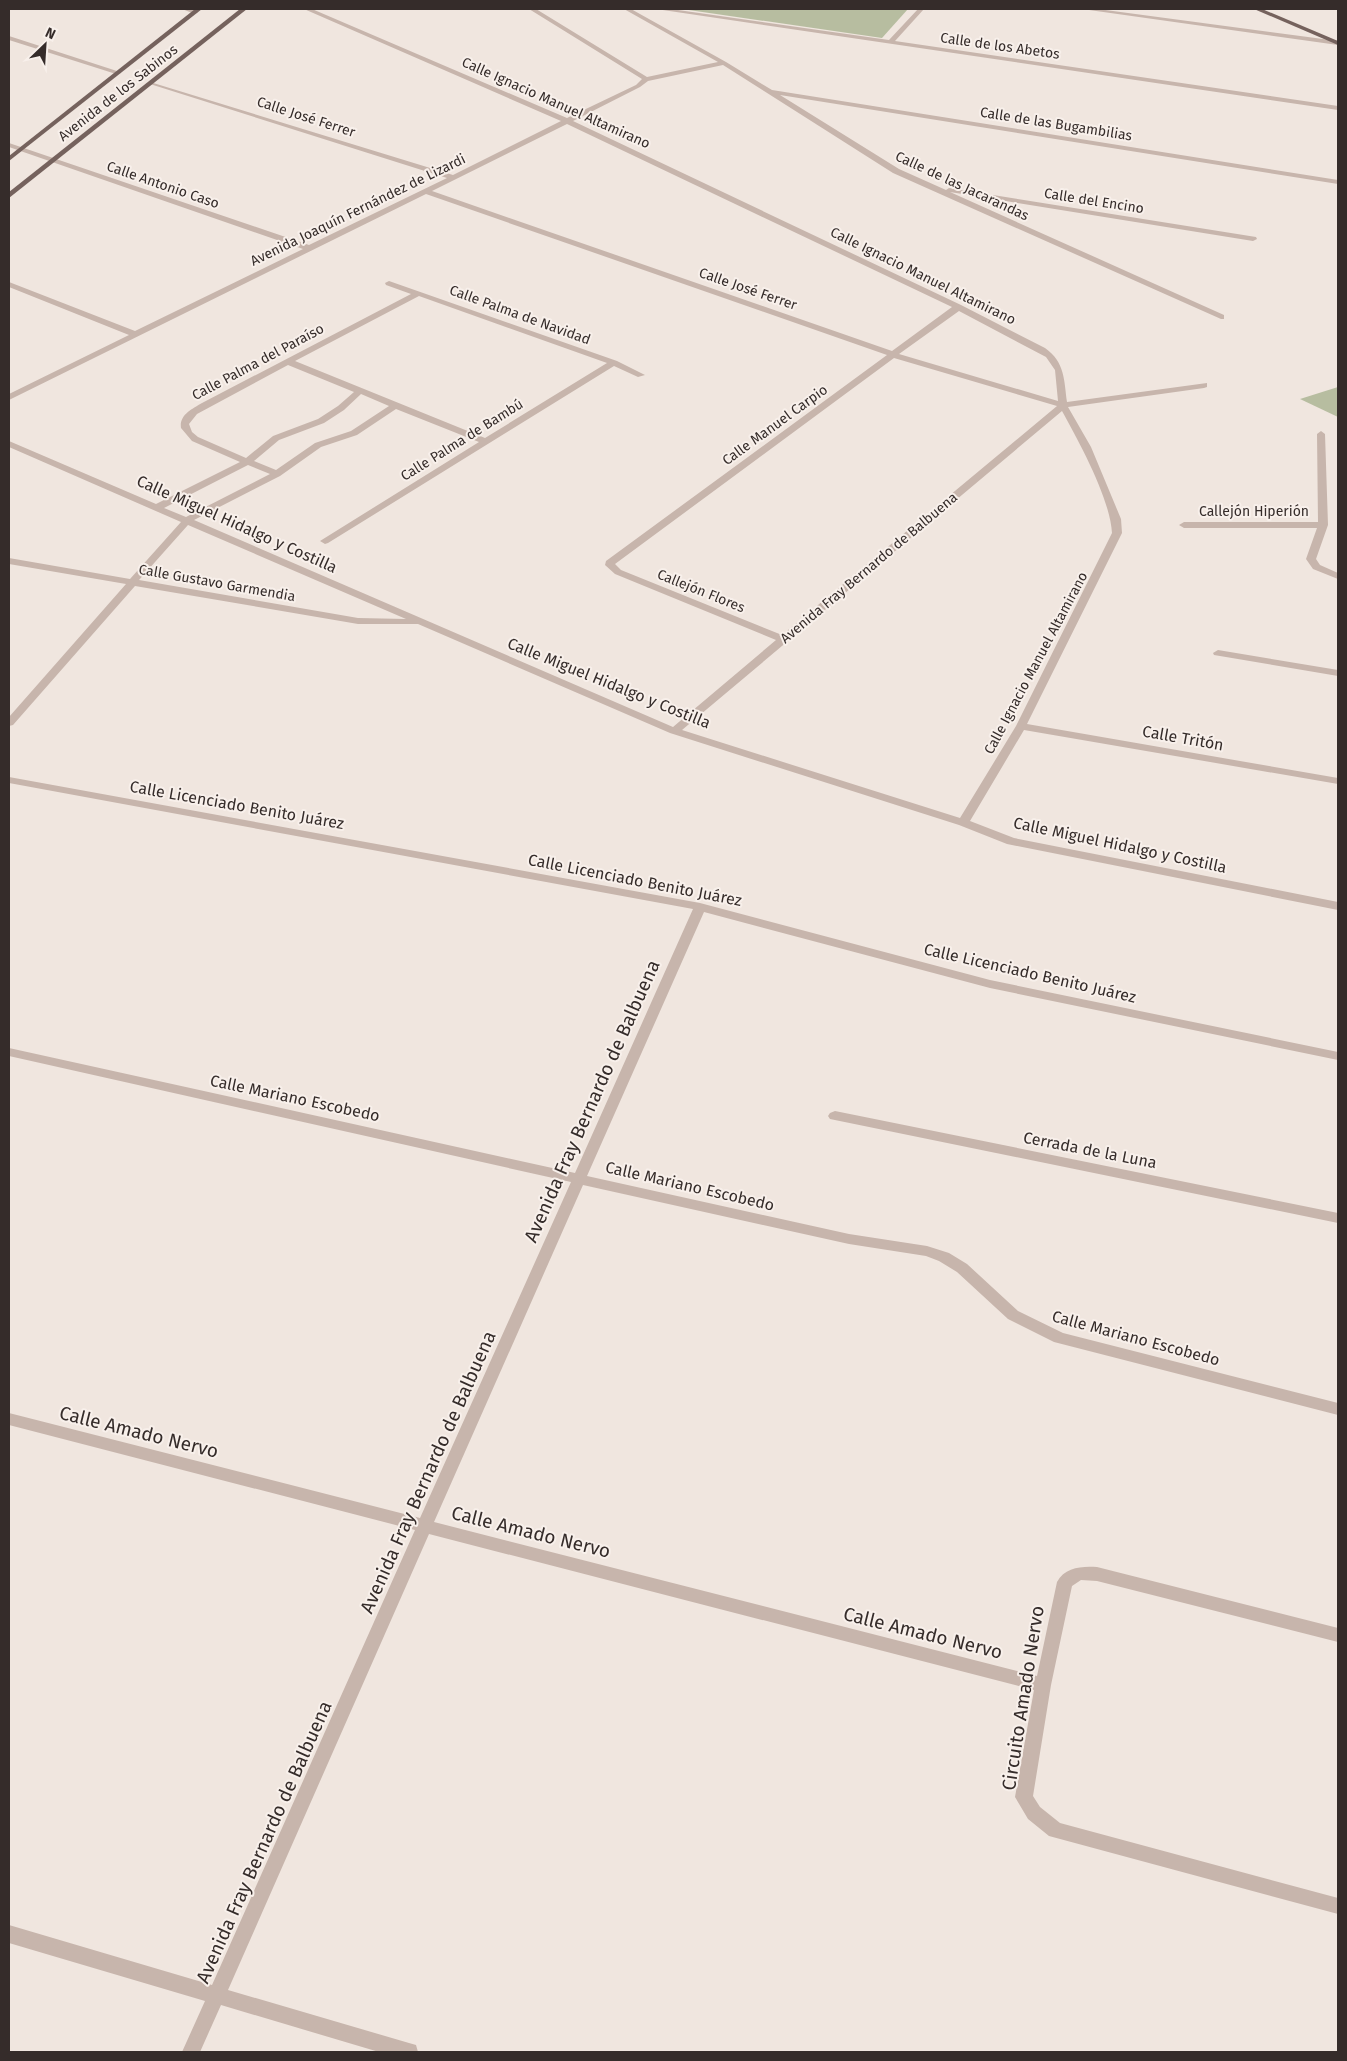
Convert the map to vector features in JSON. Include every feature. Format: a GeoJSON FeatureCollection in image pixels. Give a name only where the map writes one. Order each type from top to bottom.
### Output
{"type":"FeatureCollection","features":[{"type":"Feature","properties":{"kind":"main road","name":"Avenida de los Sabinos"},"geometry":{"type":"LineString","coordinates":[[9,196],[244,9]]}},
{"type":"Feature","properties":{"kind":"main road"},"geometry":{"type":"LineString","coordinates":[[1257,9],[1338,43]]}},
{"type":"Feature","properties":{"kind":"main road","name":"Avenida de los Sabinos"},"geometry":{"type":"LineString","coordinates":[[9,159],[197,10]]}},
{"type":"Feature","properties":{"kind":"street"},"geometry":{"type":"LineString","coordinates":[[185,9],[197,10]]}},
{"type":"Feature","properties":{"kind":"street","name":"Calle Ignacio Manuel Altamirano"},"geometry":{"type":"LineString","coordinates":[[307,9],[567,121],[958,307],[1030,343],[1049,355],[1062,378],[1064,405],[1086,447],[1116,520],[1118,533],[1021,726],[963,823]]}},
{"type":"Feature","properties":{"kind":"street"},"geometry":{"type":"LineString","coordinates":[[532,9],[646,79]]}},
{"type":"Feature","properties":{"kind":"street","name":"Calle de las Jacarandas"},"geometry":{"type":"LineString","coordinates":[[627,9],[724,63],[896,172],[1221,317]]}},
{"type":"Feature","properties":{"kind":"street","name":"Calle de los Abetos"},"geometry":{"type":"LineString","coordinates":[[659,9],[1338,108]]}},
{"type":"Feature","properties":{"kind":"street"},"geometry":{"type":"LineString","coordinates":[[890,43],[921,9]]}},
{"type":"Feature","properties":{"kind":"street"},"geometry":{"type":"LineString","coordinates":[[1085,9],[1338,43]]}},
{"type":"Feature","properties":{"kind":"street"},"geometry":{"type":"LineString","coordinates":[[9,38],[118,73]]}},
{"type":"Feature","properties":{"kind":"street","name":"Avenida Joaquín Fernández de Lizardi"},"geometry":{"type":"LineString","coordinates":[[9,396],[638,86],[646,79],[724,63]]}},
{"type":"Feature","properties":{"kind":"street","name":"Calle José Ferrer"},"geometry":{"type":"LineString","coordinates":[[152,82],[452,178]]}},
{"type":"Feature","properties":{"kind":"street","name":"Calle de las Bugambilias"},"geometry":{"type":"LineString","coordinates":[[769,91],[1338,182]]}},
{"type":"Feature","properties":{"kind":"street","name":"Calle Antonio Caso"},"geometry":{"type":"LineString","coordinates":[[9,145],[309,248]]}},
{"type":"Feature","properties":{"kind":"street","name":"Calle del Encino"},"geometry":{"type":"LineString","coordinates":[[932,187],[1253,240]]}},
{"type":"Feature","properties":{"kind":"street","name":"Calle José Ferrer"},"geometry":{"type":"LineString","coordinates":[[425,191],[894,355],[1064,405]]}},
{"type":"Feature","properties":{"kind":"street","name":"Calle Palma de Navidad"},"geometry":{"type":"LineString","coordinates":[[390,283],[614,363],[641,375]]}},
{"type":"Feature","properties":{"kind":"street"},"geometry":{"type":"LineString","coordinates":[[9,284],[135,334]]}},
{"type":"Feature","properties":{"kind":"street","name":"Calle Palma del Paraíso"},"geometry":{"type":"LineString","coordinates":[[277,474],[195,439],[186,432],[185,421],[205,404],[419,293]]}},
{"type":"Feature","properties":{"kind":"street","name":"Calle Manuel Carpio"},"geometry":{"type":"LineString","coordinates":[[610,565],[611,561],[958,307]]}},
{"type":"Feature","properties":{"kind":"street"},"geometry":{"type":"LineString","coordinates":[[289,362],[486,442]]}},
{"type":"Feature","properties":{"kind":"street","name":"Calle Palma de Bambú"},"geometry":{"type":"LineString","coordinates":[[325,541],[614,363]]}},
{"type":"Feature","properties":{"kind":"street"},"geometry":{"type":"LineString","coordinates":[[1064,405],[1204,385]]}},
{"type":"Feature","properties":{"kind":"street"},"geometry":{"type":"LineString","coordinates":[[158,507],[248,461],[276,438],[321,421],[360,391]]}},
{"type":"Feature","properties":{"kind":"street"},"geometry":{"type":"LineString","coordinates":[[9,723],[187,520],[277,474],[311,449],[354,433],[396,405]]}},
{"type":"Feature","properties":{"kind":"street","name":"Avenida Fray Bernardo de Balbuena"},"geometry":{"type":"LineString","coordinates":[[674,731],[1064,405]]}},
{"type":"Feature","properties":{"kind":"street"},"geometry":{"type":"LineString","coordinates":[[1321,434],[1324,526],[1311,559],[1316,567],[1338,576]]}},
{"type":"Feature","properties":{"kind":"street","name":"Calle Miguel Hidalgo y Costilla"},"geometry":{"type":"LineString","coordinates":[[9,444],[674,731],[963,823],[1011,841],[1057,852],[1338,906]]}},
{"type":"Feature","properties":{"kind":"street","name":"Callejón Hiperión"},"geometry":{"type":"LineString","coordinates":[[1184,525],[1324,526]]}},
{"type":"Feature","properties":{"kind":"street","name":"Calle Gustavo Garmendia"},"geometry":{"type":"LineString","coordinates":[[9,561],[358,621],[421,622]]}},
{"type":"Feature","properties":{"kind":"street","name":"Callejón Flores"},"geometry":{"type":"LineString","coordinates":[[610,565],[618,572],[783,639]]}},
{"type":"Feature","properties":{"kind":"street"},"geometry":{"type":"LineString","coordinates":[[1218,653],[1338,673]]}},
{"type":"Feature","properties":{"kind":"street","name":"Calle Tritón"},"geometry":{"type":"LineString","coordinates":[[1021,726],[1338,781]]}},
{"type":"Feature","properties":{"kind":"street","name":"Calle Licenciado Benito Juárez"},"geometry":{"type":"LineString","coordinates":[[9,780],[700,907],[990,984],[1338,1056]]}},
{"type":"Feature","properties":{"kind":"street","name":"Avenida Fray Bernardo de Balbuena"},"geometry":{"type":"LineString","coordinates":[[192,2052],[700,907]]}},
{"type":"Feature","properties":{"kind":"street","name":"Calle Mariano Escobedo"},"geometry":{"type":"LineString","coordinates":[[9,1052],[849,1239],[927,1251],[944,1257],[962,1268],[1013,1315],[1059,1338],[1338,1409]]}},
{"type":"Feature","properties":{"kind":"street","name":"Cerrada de la Luna"},"geometry":{"type":"LineString","coordinates":[[835,1116],[1338,1218]]}},
{"type":"Feature","properties":{"kind":"street","name":"Calle Amado Nervo"},"geometry":{"type":"LineString","coordinates":[[9,1419],[1043,1685]]}},
{"type":"Feature","properties":{"kind":"street","name":"Circuito Amado Nervo"},"geometry":{"type":"LineString","coordinates":[[1338,1635],[1097,1574],[1079,1573],[1065,1582],[1043,1685],[1024,1797],[1034,1813],[1055,1830],[1338,1906]]}},
{"type":"Feature","properties":{"kind":"street"},"geometry":{"type":"LineString","coordinates":[[9,1934],[409,2052]]}},
{"type":"Feature","properties":{"kind":"green space"},"geometry":{"type":"Polygon","coordinates":[[[682,9],[908,9],[882,38],[682,9]]]}},
{"type":"Feature","properties":{"kind":"green space"},"geometry":{"type":"Polygon","coordinates":[[[1338,387],[1338,417],[1300,399],[1338,387]]]}}]}
